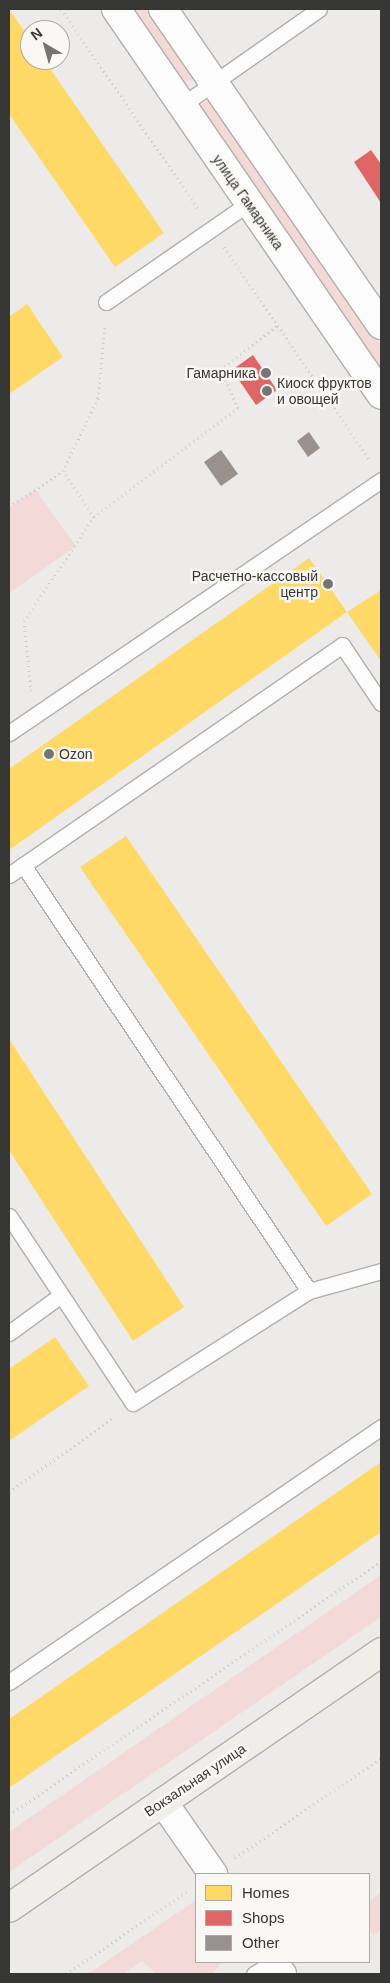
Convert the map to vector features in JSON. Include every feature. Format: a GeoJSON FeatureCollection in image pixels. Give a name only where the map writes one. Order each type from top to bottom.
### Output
{"type":"FeatureCollection","features":[{"type":"Feature","properties":{"kind":"main road","name":"Вокзальная улица"},"geometry":{"type":"LineString","coordinates":[[9,1908],[381,1652]]}},
{"type":"Feature","properties":{"kind":"street","name":"улица Гамарника"},"geometry":{"type":"LineString","coordinates":[[116,9],[381,395]]}},
{"type":"Feature","properties":{"kind":"street"},"geometry":{"type":"LineString","coordinates":[[163,9],[381,325]]}},
{"type":"Feature","properties":{"kind":"street"},"geometry":{"type":"LineString","coordinates":[[163,1802],[211,1873]]}},
{"type":"Feature","properties":{"kind":"street"},"geometry":{"type":"LineString","coordinates":[[274,1963],[282,1974]]}},
{"type":"Feature","properties":{"kind":"lane"},"geometry":{"type":"LineString","coordinates":[[182,105],[319,9]]}},
{"type":"Feature","properties":{"kind":"lane"},"geometry":{"type":"LineString","coordinates":[[106,302],[249,203]]}},
{"type":"Feature","properties":{"kind":"lane"},"geometry":{"type":"LineString","coordinates":[[9,734],[381,480]]}},
{"type":"Feature","properties":{"kind":"lane"},"geometry":{"type":"LineString","coordinates":[[9,875],[342,645],[381,703]]}},
{"type":"Feature","properties":{"kind":"lane"},"geometry":{"type":"LineString","coordinates":[[23,865],[310,1291]]}},
{"type":"Feature","properties":{"kind":"lane"},"geometry":{"type":"LineString","coordinates":[[9,1216],[133,1403],[310,1291],[381,1271]]}},
{"type":"Feature","properties":{"kind":"lane"},"geometry":{"type":"LineString","coordinates":[[9,1332],[61,1295]]}},
{"type":"Feature","properties":{"kind":"lane"},"geometry":{"type":"LineString","coordinates":[[9,1682],[381,1427]]}},
{"type":"Feature","properties":{"kind":"lane"},"geometry":{"type":"LineString","coordinates":[[254,1974],[271,1963]]}},
{"type":"Feature","properties":{"kind":"path"},"geometry":{"type":"LineString","coordinates":[[9,507],[63,471],[98,398],[106,302]]}},
{"type":"Feature","properties":{"kind":"path"},"geometry":{"type":"LineString","coordinates":[[34,716],[24,621],[94,517],[238,408],[221,370],[278,325]]}},
{"type":"Feature","properties":{"kind":"path"},"geometry":{"type":"LineString","coordinates":[[63,471],[94,517]]}},
{"type":"Feature","properties":{"kind":"path"},"geometry":{"type":"LineString","coordinates":[[9,1492],[133,1403]]}},
{"type":"Feature","properties":{"kind":"path"},"geometry":{"type":"LineString","coordinates":[[9,1815],[381,1561]]}},
{"type":"Feature","properties":{"kind":"path"},"geometry":{"type":"LineString","coordinates":[[213,1873],[381,1758]]}},
{"type":"Feature","properties":{"kind":"path"},"geometry":{"type":"LineString","coordinates":[[66,1974],[195,1886]]}},
{"type":"Feature","properties":{"kind":"shaded area"},"geometry":{"type":"Polygon","coordinates":[[[129,9],[150,9],[194,75],[192,80],[182,83],[129,9]]]}},
{"type":"Feature","properties":{"kind":"shaded area"},"geometry":{"type":"Polygon","coordinates":[[[213,96],[248,152],[381,345],[381,375],[197,108],[213,96]]]}},
{"type":"Feature","properties":{"kind":"shaded area"},"geometry":{"type":"Polygon","coordinates":[[[35,489],[76,546],[9,593],[9,508],[35,489]]]}},
{"type":"Feature","properties":{"kind":"shaded area"},"geometry":{"type":"Polygon","coordinates":[[[381,1575],[381,1617],[9,1872],[9,1832],[381,1575]]]}},
{"type":"Feature","properties":{"kind":"shaded area"},"geometry":{"type":"Polygon","coordinates":[[[381,1892],[381,1930],[373,1935],[370,1930],[370,1901],[381,1892]]]}},
{"type":"Feature","properties":{"kind":"shaded area"},"geometry":{"type":"Polygon","coordinates":[[[195,1901],[195,1963],[221,1963],[212,1974],[157,1974],[142,1961],[123,1974],[88,1974],[195,1901]]]}},
{"type":"Feature","properties":{"kind":"building: Homes"},"geometry":{"type":"Polygon","coordinates":[[[9,9],[20,25],[20,70],[51,70],[164,233],[115,267],[9,114],[9,9]]]}},
{"type":"Feature","properties":{"kind":"building: Homes"},"geometry":{"type":"Polygon","coordinates":[[[27,304],[63,357],[9,394],[9,317],[27,304]]]}},
{"type":"Feature","properties":{"kind":"building: Homes"},"geometry":{"type":"Polygon","coordinates":[[[309,558],[347,612],[9,850],[9,769],[309,558]]]}},
{"type":"Feature","properties":{"kind":"building: Homes"},"geometry":{"type":"Polygon","coordinates":[[[381,590],[381,661],[347,612],[381,590]]]}},
{"type":"Feature","properties":{"kind":"building: Homes"},"geometry":{"type":"Polygon","coordinates":[[[126,836],[372,1194],[326,1226],[80,867],[126,836]]]}},
{"type":"Feature","properties":{"kind":"building: Homes"},"geometry":{"type":"Polygon","coordinates":[[[9,1039],[184,1307],[133,1341],[9,1150],[9,1039]]]}},
{"type":"Feature","properties":{"kind":"building: Homes"},"geometry":{"type":"Polygon","coordinates":[[[55,1337],[89,1386],[9,1441],[9,1369],[55,1337]]]}},
{"type":"Feature","properties":{"kind":"building: Homes"},"geometry":{"type":"Polygon","coordinates":[[[381,1462],[381,1532],[9,1788],[9,1719],[381,1462]]]}},
{"type":"Feature","properties":{"kind":"building: Shops"},"geometry":{"type":"Polygon","coordinates":[[[371,150],[381,164],[381,203],[354,162],[371,150]]]}},
{"type":"Feature","properties":{"kind":"building: Shops"},"geometry":{"type":"Polygon","coordinates":[[[253,355],[277,390],[256,405],[232,370],[253,355]]]}},
{"type":"Feature","properties":{"kind":"building: Other"},"geometry":{"type":"Polygon","coordinates":[[[309,432],[320,448],[308,457],[297,441],[309,432]]]}},
{"type":"Feature","properties":{"kind":"building: Other"},"geometry":{"type":"Polygon","coordinates":[[[221,450],[238,474],[221,486],[204,462],[221,450]]]}},
{"type":"Feature","properties":{"kind":"place","name":"Гамарника"},"geometry":{"type":"Point","coordinates":[266,373]}},
{"type":"Feature","properties":{"kind":"place","name":"Киоск фруктов и овощей"},"geometry":{"type":"Point","coordinates":[267,391]}},
{"type":"Feature","properties":{"kind":"place","name":"Расчетно-кассовый центр"},"geometry":{"type":"Point","coordinates":[328,584]}},
{"type":"Feature","properties":{"kind":"place","name":"Ozon"},"geometry":{"type":"Point","coordinates":[49,754]}}]}
